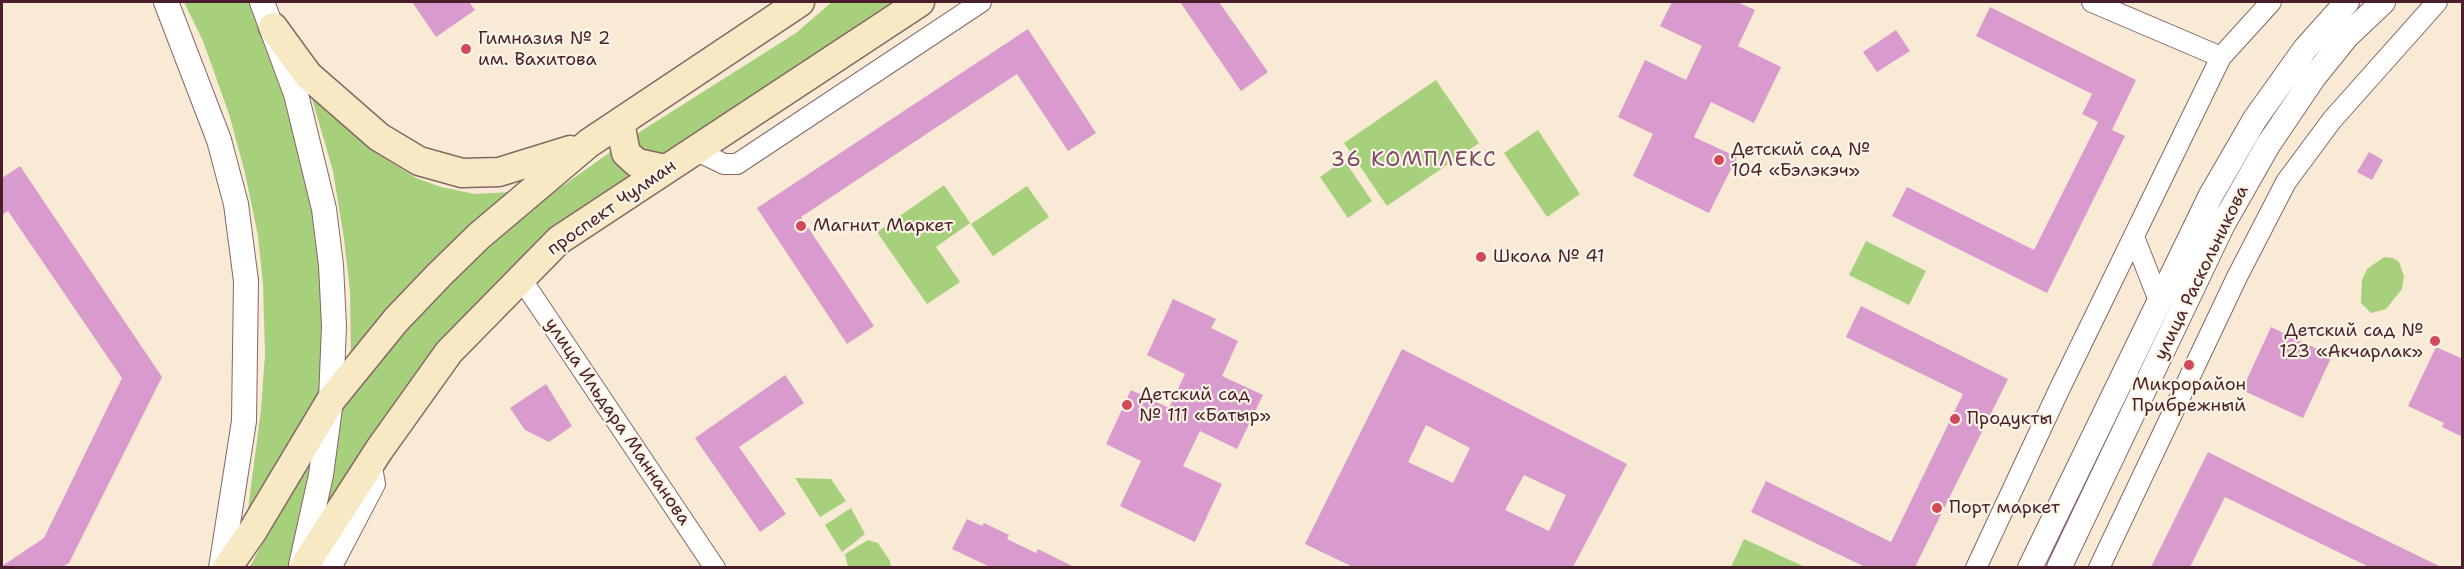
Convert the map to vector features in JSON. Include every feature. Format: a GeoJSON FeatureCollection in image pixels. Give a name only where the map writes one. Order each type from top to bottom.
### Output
{"type":"FeatureCollection","features":[{"type":"Feature","properties":{"kind":"main road"},"geometry":{"type":"LineString","coordinates":[[226,567],[252,532],[331,400],[396,320],[478,236],[589,143],[800,2]]}},
{"type":"Feature","properties":{"kind":"main road","name":"проспект Чулман"},"geometry":{"type":"LineString","coordinates":[[302,567],[371,462],[449,352],[520,277],[559,240],[920,2]]}},
{"type":"Feature","properties":{"kind":"main road"},"geometry":{"type":"LineString","coordinates":[[273,27],[308,75],[379,137],[419,161],[462,173],[499,172],[531,164],[589,143]]}},
{"type":"Feature","properties":{"kind":"main road"},"geometry":{"type":"LineString","coordinates":[[625,119],[621,128],[626,153],[637,163],[665,169]]}},
{"type":"Feature","properties":{"kind":"street"},"geometry":{"type":"LineString","coordinates":[[165,2],[219,140],[236,204],[246,281],[244,421],[221,567]]}},
{"type":"Feature","properties":{"kind":"street"},"geometry":{"type":"LineString","coordinates":[[262,2],[296,94],[324,209],[331,266],[334,326],[331,400],[321,476],[302,567]]}},
{"type":"Feature","properties":{"kind":"street"},"geometry":{"type":"LineString","coordinates":[[695,150],[724,164],[737,164],[981,2]]}},
{"type":"Feature","properties":{"kind":"street"},"geometry":{"type":"LineString","coordinates":[[2092,2],[2221,57]]}},
{"type":"Feature","properties":{"kind":"street"},"geometry":{"type":"LineString","coordinates":[[1976,567],[2221,57],[2271,2]]}},
{"type":"Feature","properties":{"kind":"street","name":"улица Раскольникова"},"geometry":{"type":"LineString","coordinates":[[2030,567],[2158,298],[2211,195],[2255,119],[2305,49],[2347,2]]}},
{"type":"Feature","properties":{"kind":"street","name":"улица Раскольникова"},"geometry":{"type":"LineString","coordinates":[[2059,567],[2223,224],[2268,145],[2314,77],[2347,36],[2383,2]]}},
{"type":"Feature","properties":{"kind":"street"},"geometry":{"type":"LineString","coordinates":[[2099,567],[2236,277],[2286,182],[2332,120],[2437,2]]}},
{"type":"Feature","properties":{"kind":"street"},"geometry":{"type":"LineString","coordinates":[[2134,237],[2158,298]]}},
{"type":"Feature","properties":{"kind":"street","name":"улица Ильдара Маннанова"},"geometry":{"type":"LineString","coordinates":[[520,277],[715,567]]}},
{"type":"Feature","properties":{"kind":"street"},"geometry":{"type":"LineString","coordinates":[[331,567],[375,484],[371,462]]}},
{"type":"Feature","properties":{"kind":"green space"},"geometry":{"type":"Polygon","coordinates":[[[184,2],[257,2],[283,68],[318,236],[323,286],[323,395],[247,517],[261,410],[265,354],[263,284],[258,236],[245,173],[229,114],[203,41],[184,2]]]}},
{"type":"Feature","properties":{"kind":"green space"},"geometry":{"type":"Polygon","coordinates":[[[832,2],[892,2],[661,157],[643,151],[635,141],[638,133],[796,33],[832,2]]]}},
{"type":"Feature","properties":{"kind":"green space"},"geometry":{"type":"Polygon","coordinates":[[[1436,80],[1479,143],[1387,206],[1344,143],[1436,80]]]}},
{"type":"Feature","properties":{"kind":"green space"},"geometry":{"type":"Polygon","coordinates":[[[308,85],[341,122],[376,153],[416,178],[441,187],[475,194],[510,192],[351,362],[350,291],[344,239],[333,171],[308,85]]]}},
{"type":"Feature","properties":{"kind":"green space"},"geometry":{"type":"Polygon","coordinates":[[[1538,130],[1580,194],[1547,217],[1504,153],[1538,130]]]}},
{"type":"Feature","properties":{"kind":"green space"},"geometry":{"type":"Polygon","coordinates":[[[616,148],[621,167],[636,181],[531,249],[491,288],[453,333],[327,508],[341,406],[440,288],[523,214],[616,148]]]}},
{"type":"Feature","properties":{"kind":"green space"},"geometry":{"type":"Polygon","coordinates":[[[1344,160],[1372,201],[1348,218],[1320,177],[1344,160]]]}},
{"type":"Feature","properties":{"kind":"green space"},"geometry":{"type":"Polygon","coordinates":[[[944,185],[970,223],[936,247],[960,282],[927,304],[877,232],[944,185]]]}},
{"type":"Feature","properties":{"kind":"green space"},"geometry":{"type":"Polygon","coordinates":[[[1027,186],[1049,217],[993,256],[971,224],[1027,186]]]}},
{"type":"Feature","properties":{"kind":"green space"},"geometry":{"type":"Polygon","coordinates":[[[1866,241],[1926,271],[1909,305],[1849,275],[1866,241]]]}},
{"type":"Feature","properties":{"kind":"green space"},"geometry":{"type":"Polygon","coordinates":[[[2384,257],[2393,258],[2399,262],[2404,276],[2402,289],[2386,309],[2371,313],[2361,303],[2362,280],[2367,269],[2384,257]]]}},
{"type":"Feature","properties":{"kind":"green space"},"geometry":{"type":"Polygon","coordinates":[[[316,449],[301,523],[288,567],[249,568],[316,449]]]}},
{"type":"Feature","properties":{"kind":"green space"},"geometry":{"type":"Polygon","coordinates":[[[795,478],[831,479],[846,501],[820,517],[795,478]]]}},
{"type":"Feature","properties":{"kind":"green space"},"geometry":{"type":"Polygon","coordinates":[[[851,508],[865,534],[842,552],[825,525],[851,508]]]}},
{"type":"Feature","properties":{"kind":"green space"},"geometry":{"type":"Polygon","coordinates":[[[1744,539],[1805,567],[1731,567],[1744,539]]]}},
{"type":"Feature","properties":{"kind":"green space"},"geometry":{"type":"Polygon","coordinates":[[[868,540],[878,543],[890,561],[891,567],[848,567],[845,554],[868,540]]]}},
{"type":"Feature","properties":{"kind":"building"},"geometry":{"type":"Polygon","coordinates":[[[412,2],[469,2],[475,10],[436,37],[412,2]]]}},
{"type":"Feature","properties":{"kind":"building"},"geometry":{"type":"Polygon","coordinates":[[[1180,2],[1219,2],[1268,72],[1241,91],[1180,2]]]}},
{"type":"Feature","properties":{"kind":"building"},"geometry":{"type":"Polygon","coordinates":[[[1672,2],[1737,2],[1755,10],[1738,46],[1781,67],[1754,123],[1711,102],[1694,137],[1737,157],[1709,213],[1633,176],[1653,134],[1618,117],[1645,60],[1686,80],[1702,46],[1660,26],[1672,2]]]}},
{"type":"Feature","properties":{"kind":"building"},"geometry":{"type":"Polygon","coordinates":[[[1990,7],[2136,80],[2112,130],[2125,136],[2047,293],[1892,216],[1907,187],[2034,250],[2098,122],[2082,114],[2092,94],[1976,36],[1990,7]]]}},
{"type":"Feature","properties":{"kind":"building"},"geometry":{"type":"Polygon","coordinates":[[[1028,29],[1096,133],[1068,151],[1017,74],[801,217],[874,326],[847,344],[757,208],[1028,29]]]}},
{"type":"Feature","properties":{"kind":"building"},"geometry":{"type":"Polygon","coordinates":[[[1896,30],[1910,51],[1877,72],[1863,52],[1896,30]]]}},
{"type":"Feature","properties":{"kind":"building"},"geometry":{"type":"Polygon","coordinates":[[[2369,152],[2383,160],[2372,180],[2357,172],[2369,152]]]}},
{"type":"Feature","properties":{"kind":"building"},"geometry":{"type":"Polygon","coordinates":[[[20,166],[162,377],[69,563],[62,567],[2,566],[44,538],[122,378],[8,211],[2,215],[2,178],[20,166]]]}},
{"type":"Feature","properties":{"kind":"building"},"geometry":{"type":"Polygon","coordinates":[[[1173,299],[1216,319],[1211,328],[1238,341],[1222,376],[1263,395],[1237,449],[1200,431],[1183,466],[1222,484],[1195,542],[1120,506],[1141,461],[1106,444],[1131,390],[1169,408],[1185,374],[1147,355],[1173,299]]]}},
{"type":"Feature","properties":{"kind":"building"},"geometry":{"type":"Polygon","coordinates":[[[1861,306],[2008,379],[1915,567],[1865,567],[1751,512],[1766,481],[1891,542],[1963,394],[1846,337],[1861,306]]]}},
{"type":"Feature","properties":{"kind":"building"},"geometry":{"type":"Polygon","coordinates":[[[2271,327],[2332,356],[2303,418],[2242,390],[2271,327]]]}},
{"type":"Feature","properties":{"kind":"building"},"geometry":{"type":"Polygon","coordinates":[[[2436,347],[2463,359],[2463,437],[2442,427],[2444,423],[2408,406],[2436,347]]]}},
{"type":"Feature","properties":{"kind":"building"},"geometry":{"type":"Polygon","coordinates":[[[1402,349],[1627,464],[1573,567],[1353,567],[1305,544],[1402,349]],[[1426,425],[1408,462],[1453,483],[1470,448],[1426,425]],[[1524,475],[1505,510],[1549,531],[1566,495],[1524,475]]]}},
{"type":"Feature","properties":{"kind":"building"},"geometry":{"type":"Polygon","coordinates":[[[785,375],[804,403],[739,447],[786,514],[760,532],[695,438],[785,375]]]}},
{"type":"Feature","properties":{"kind":"building"},"geometry":{"type":"Polygon","coordinates":[[[546,384],[572,426],[549,442],[525,430],[510,408],[546,384]]]}},
{"type":"Feature","properties":{"kind":"building"},"geometry":{"type":"Polygon","coordinates":[[[2208,452],[2441,567],[2369,567],[2225,497],[2190,567],[2151,567],[2208,452]]]}},
{"type":"Feature","properties":{"kind":"building"},"geometry":{"type":"Polygon","coordinates":[[[967,519],[982,526],[984,523],[1009,535],[1007,539],[1036,553],[1038,549],[1074,567],[990,567],[952,549],[967,519]]]}},
{"type":"Feature","properties":{"kind":"place","name":"Гимназия № 2 им. Вахитова"},"geometry":{"type":"Point","coordinates":[466,49]}},
{"type":"Feature","properties":{"kind":"place","name":"Детский сад № 104 «Бэлэкэч»"},"geometry":{"type":"Point","coordinates":[1719,160]}},
{"type":"Feature","properties":{"kind":"place","name":"Магнит Маркет"},"geometry":{"type":"Point","coordinates":[801,226]}},
{"type":"Feature","properties":{"kind":"place","name":"Школа № 41"},"geometry":{"type":"Point","coordinates":[1481,257]}},
{"type":"Feature","properties":{"kind":"place","name":"Детский сад № 123 «Акчарлак»"},"geometry":{"type":"Point","coordinates":[2435,341]}},
{"type":"Feature","properties":{"kind":"place","name":"Микрорайон Прибрежный"},"geometry":{"type":"Point","coordinates":[2189,365]}},
{"type":"Feature","properties":{"kind":"place","name":"Детский сад № 111 «Батыр»"},"geometry":{"type":"Point","coordinates":[1127,405]}},
{"type":"Feature","properties":{"kind":"place","name":"Продукты"},"geometry":{"type":"Point","coordinates":[1955,419]}},
{"type":"Feature","properties":{"kind":"place","name":"Порт маркет"},"geometry":{"type":"Point","coordinates":[1937,508]}},
{"type":"Feature","properties":{"kind":"district","name":"36 КОМПЛЕКС"},"geometry":{"type":"Point","coordinates":[1414,161]}}]}
